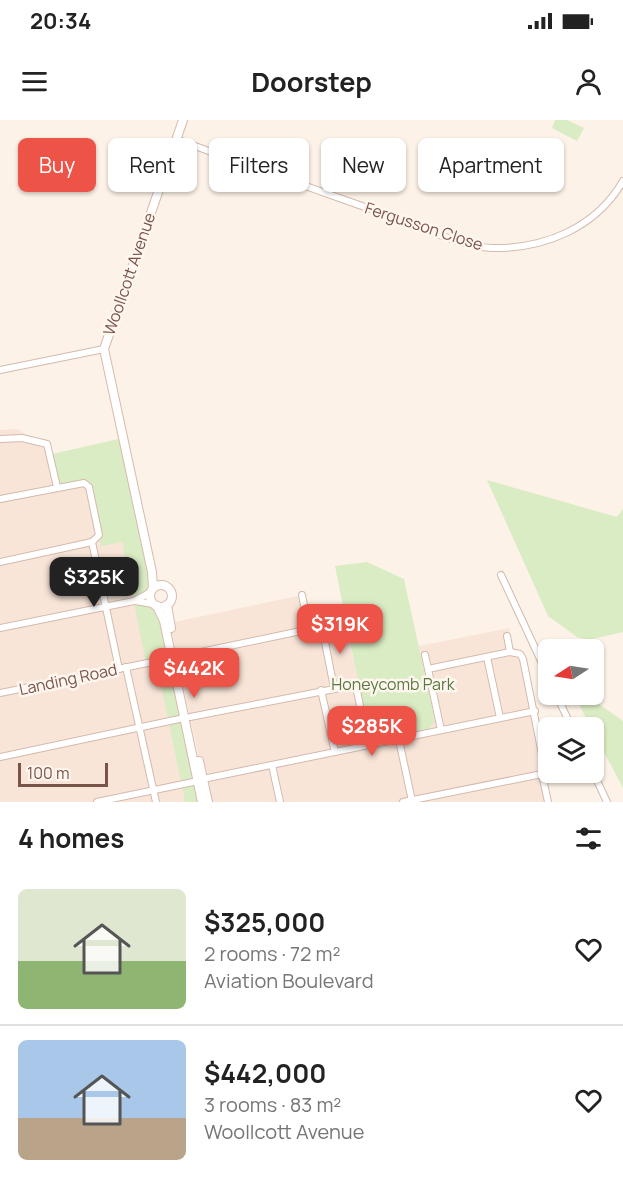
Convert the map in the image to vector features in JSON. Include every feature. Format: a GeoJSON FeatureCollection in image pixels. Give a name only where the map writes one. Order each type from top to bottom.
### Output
{"type":"FeatureCollection","features":[{"type":"Feature","properties":{"kind":"street","name":"Woollcott Avenue"},"geometry":{"type":"LineString","coordinates":[[177,138],[183,120]]}},
{"type":"Feature","properties":{"kind":"street","name":"Fergusson Close"},"geometry":{"type":"LineString","coordinates":[[197,147],[437,233],[488,248],[515,248],[544,243],[565,234],[590,219],[614,196],[623,181]]}},
{"type":"Feature","properties":{"kind":"street","name":"Woollcott Avenue"},"geometry":{"type":"LineString","coordinates":[[158,192],[104,349],[152,572],[155,605],[164,621],[174,657],[208,802]]}},
{"type":"Feature","properties":{"kind":"street"},"geometry":{"type":"LineString","coordinates":[[0,370],[104,349]]}},
{"type":"Feature","properties":{"kind":"street"},"geometry":{"type":"LineString","coordinates":[[0,439],[40,441],[47,444],[57,487]]}},
{"type":"Feature","properties":{"kind":"street"},"geometry":{"type":"LineString","coordinates":[[0,499],[84,483],[89,488],[99,535],[92,542],[0,562]]}},
{"type":"Feature","properties":{"kind":"street"},"geometry":{"type":"LineString","coordinates":[[92,542],[106,607],[140,728],[156,802]]}},
{"type":"Feature","properties":{"kind":"street"},"geometry":{"type":"LineString","coordinates":[[501,575],[538,654]]}},
{"type":"Feature","properties":{"kind":"street","name":"Woollcott Avenue"},"geometry":{"type":"LineString","coordinates":[[155,589],[171,592],[167,605],[174,657]]}},
{"type":"Feature","properties":{"kind":"street"},"geometry":{"type":"LineString","coordinates":[[0,628],[134,601],[155,589]]}},
{"type":"Feature","properties":{"kind":"street"},"geometry":{"type":"LineString","coordinates":[[302,595],[309,630]]}},
{"type":"Feature","properties":{"kind":"street"},"geometry":{"type":"LineString","coordinates":[[134,601],[167,605]]}},
{"type":"Feature","properties":{"kind":"street","name":"Landing Road"},"geometry":{"type":"LineString","coordinates":[[0,693],[334,624]]}},
{"type":"Feature","properties":{"kind":"street"},"geometry":{"type":"LineString","coordinates":[[322,627],[334,688]]}},
{"type":"Feature","properties":{"kind":"street"},"geometry":{"type":"LineString","coordinates":[[507,636],[510,652]]}},
{"type":"Feature","properties":{"kind":"street"},"geometry":{"type":"LineString","coordinates":[[428,669],[510,652],[520,654],[538,725]]}},
{"type":"Feature","properties":{"kind":"street"},"geometry":{"type":"LineString","coordinates":[[425,655],[441,730]]}},
{"type":"Feature","properties":{"kind":"street"},"geometry":{"type":"LineString","coordinates":[[487,657],[501,718]]}},
{"type":"Feature","properties":{"kind":"street"},"geometry":{"type":"LineString","coordinates":[[0,757],[321,690],[350,686],[357,691],[368,745]]}},
{"type":"Feature","properties":{"kind":"street"},"geometry":{"type":"LineString","coordinates":[[321,690],[334,752]]}},
{"type":"Feature","properties":{"kind":"street"},"geometry":{"type":"LineString","coordinates":[[97,802],[535,711]]}},
{"type":"Feature","properties":{"kind":"street"},"geometry":{"type":"LineString","coordinates":[[399,740],[412,801]]}},
{"type":"Feature","properties":{"kind":"street"},"geometry":{"type":"LineString","coordinates":[[272,765],[280,802]]}},
{"type":"Feature","properties":{"kind":"street"},"geometry":{"type":"LineString","coordinates":[[402,802],[538,775]]}},
{"type":"Feature","properties":{"kind":"street","name":"Woollcott Avenue"},"geometry":{"type":"LineString","coordinates":[[201,780],[202,802]]}},
{"type":"Feature","properties":{"kind":"street"},"geometry":{"type":"LineString","coordinates":[[544,783],[548,802]]}},
{"type":"Feature","properties":{"kind":"street"},"geometry":{"type":"LineString","coordinates":[[598,783],[607,802]]}},
{"type":"Feature","properties":{"kind":"shaded area"},"geometry":{"type":"Polygon","coordinates":[[[18,429],[52,454],[84,483],[122,542],[156,661],[185,802],[0,802],[0,430],[18,429]]]}},
{"type":"Feature","properties":{"kind":"shaded area"},"geometry":{"type":"Polygon","coordinates":[[[302,595],[309,629],[343,623],[348,633],[369,736],[435,721],[419,646],[509,628],[513,648],[525,655],[539,717],[538,783],[547,783],[550,802],[208,802],[170,623],[302,595]]]}},
{"type":"Feature","properties":{"kind":"green space"},"geometry":{"type":"Polygon","coordinates":[[[555,120],[567,120],[584,128],[577,141],[552,128],[555,120]]]}},
{"type":"Feature","properties":{"kind":"green space"},"geometry":{"type":"Polygon","coordinates":[[[123,438],[152,572],[150,598],[163,619],[202,802],[185,802],[156,662],[146,663],[122,542],[101,546],[87,485],[57,487],[52,454],[123,438]]]}},
{"type":"Feature","properties":{"kind":"green space"},"geometry":{"type":"Polygon","coordinates":[[[487,480],[617,517],[623,509],[623,632],[584,639],[577,637],[548,616],[487,480]]]}},
{"type":"Feature","properties":{"kind":"green space","name":"Honeycomb Park"},"geometry":{"type":"Polygon","coordinates":[[[367,562],[404,579],[435,721],[428,730],[376,741],[369,736],[335,566],[367,562]]]}},
{"type":"Feature","properties":{"kind":"green space"},"geometry":{"type":"Polygon","coordinates":[[[579,705],[600,705],[623,721],[623,788],[604,752],[604,717],[586,717],[579,705]]]}}]}
